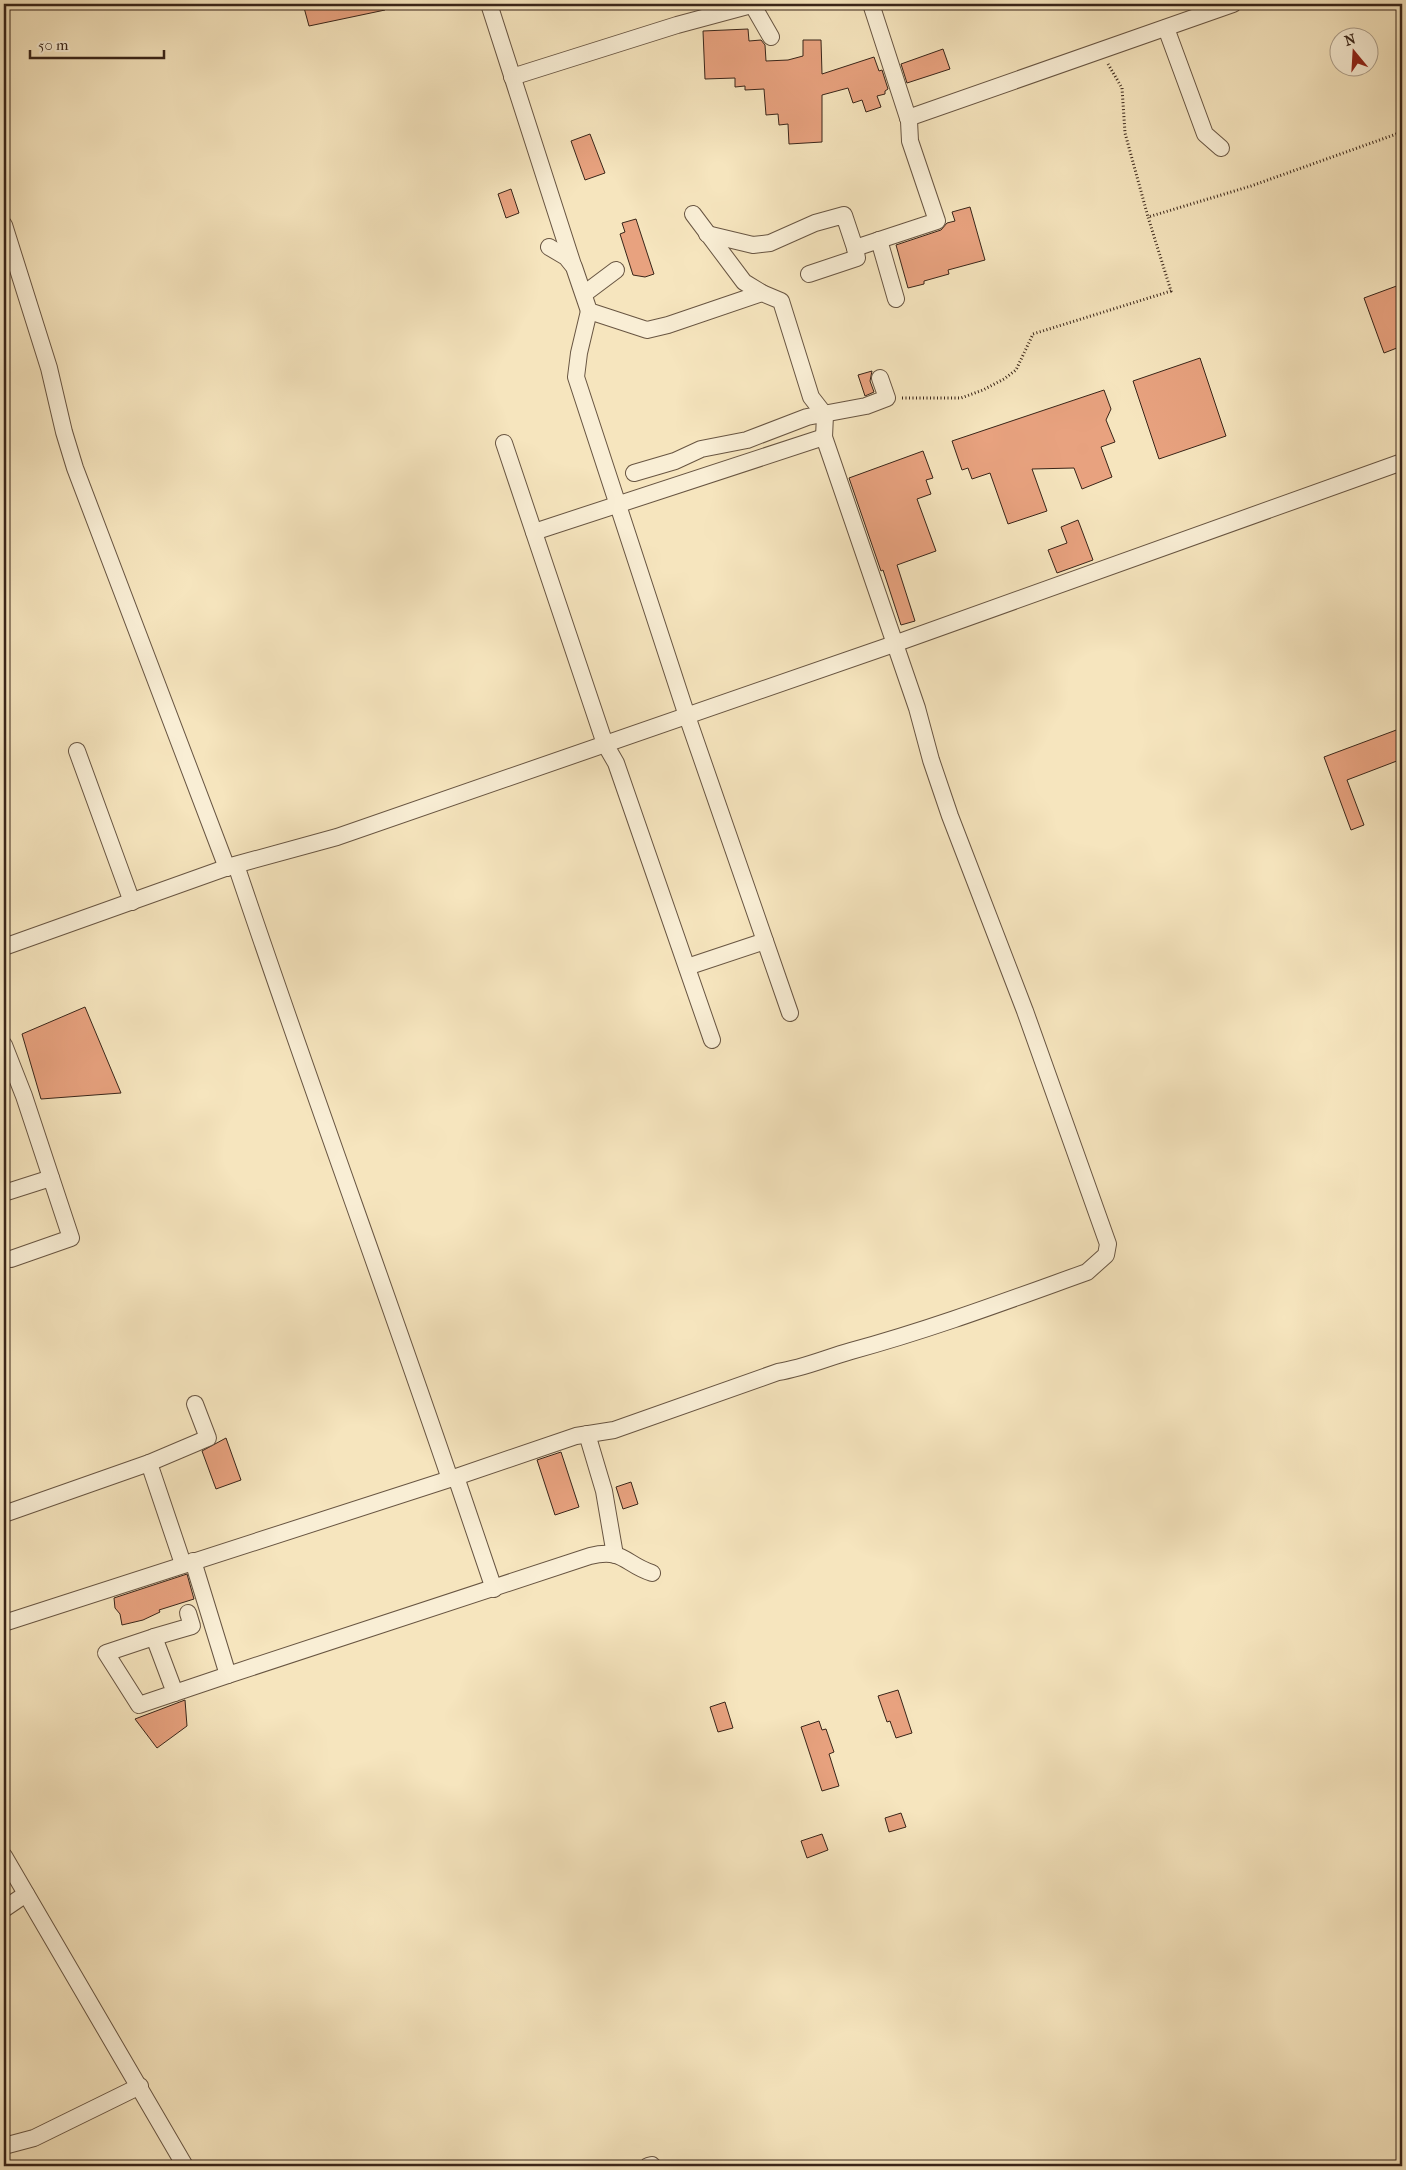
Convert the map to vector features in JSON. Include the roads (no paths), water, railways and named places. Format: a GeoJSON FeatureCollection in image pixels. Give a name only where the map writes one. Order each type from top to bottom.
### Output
{"type":"FeatureCollection","features":[{"type":"Feature","properties":{"kind":"street"},"geometry":{"type":"LineString","coordinates":[[489,4],[589,310],[579,353],[576,377],[687,716],[790,1013]]}},
{"type":"Feature","properties":{"kind":"street"},"geometry":{"type":"LineString","coordinates":[[512,77],[677,25],[754,4],[771,37]]}},
{"type":"Feature","properties":{"kind":"street"},"geometry":{"type":"LineString","coordinates":[[855,248],[937,221],[910,141],[908,118],[871,4]]}},
{"type":"Feature","properties":{"kind":"street"},"geometry":{"type":"LineString","coordinates":[[908,118],[1233,4]]}},
{"type":"Feature","properties":{"kind":"street"},"geometry":{"type":"LineString","coordinates":[[1166,28],[1206,134],[1221,148]]}},
{"type":"Feature","properties":{"kind":"street"},"geometry":{"type":"LineString","coordinates":[[4,1623],[188,1562],[453,1478],[576,1436],[614,1430],[778,1372],[799,1369],[849,1352],[905,1337],[1087,1272],[1106,1255],[1108,1244],[1018,993],[950,816],[931,760],[917,708],[824,437],[825,415],[811,397],[780,301],[744,282],[693,214]]}},
{"type":"Feature","properties":{"kind":"street"},"geometry":{"type":"LineString","coordinates":[[707,234],[752,245],[770,242],[815,223],[844,215],[857,258],[809,274]]}},
{"type":"Feature","properties":{"kind":"street"},"geometry":{"type":"LineString","coordinates":[[4,225],[50,368],[64,432],[75,468],[231,867],[494,1589]]}},
{"type":"Feature","properties":{"kind":"street"},"geometry":{"type":"LineString","coordinates":[[879,240],[896,299]]}},
{"type":"Feature","properties":{"kind":"street"},"geometry":{"type":"LineString","coordinates":[[549,247],[566,257],[574,268]]}},
{"type":"Feature","properties":{"kind":"street"},"geometry":{"type":"LineString","coordinates":[[584,294],[616,270]]}},
{"type":"Feature","properties":{"kind":"street"},"geometry":{"type":"LineString","coordinates":[[589,310],[647,330],[668,325],[762,293]]}},
{"type":"Feature","properties":{"kind":"street"},"geometry":{"type":"LineString","coordinates":[[634,474],[675,461],[701,449],[747,440],[800,420],[866,406],[887,398],[880,378]]}},
{"type":"Feature","properties":{"kind":"street"},"geometry":{"type":"LineString","coordinates":[[534,532],[824,437]]}},
{"type":"Feature","properties":{"kind":"street"},"geometry":{"type":"LineString","coordinates":[[504,443],[605,744],[616,762],[712,1040]]}},
{"type":"Feature","properties":{"kind":"street"},"geometry":{"type":"LineString","coordinates":[[4,947],[231,867],[337,837],[687,716],[1402,462]]}},
{"type":"Feature","properties":{"kind":"street"},"geometry":{"type":"LineString","coordinates":[[77,751],[132,902]]}},
{"type":"Feature","properties":{"kind":"street"},"geometry":{"type":"LineString","coordinates":[[687,967],[765,941]]}},
{"type":"Feature","properties":{"kind":"street"},"geometry":{"type":"LineString","coordinates":[[4,1044],[24,1096],[71,1238],[10,1259]]}},
{"type":"Feature","properties":{"kind":"street"},"geometry":{"type":"LineString","coordinates":[[4,1194],[51,1178]]}},
{"type":"Feature","properties":{"kind":"street"},"geometry":{"type":"LineString","coordinates":[[4,1514],[149,1463],[208,1438],[195,1404]]}},
{"type":"Feature","properties":{"kind":"street"},"geometry":{"type":"LineString","coordinates":[[587,1434],[604,1491],[615,1555]]}},
{"type":"Feature","properties":{"kind":"street"},"geometry":{"type":"LineString","coordinates":[[149,1463],[188,1562],[228,1675]]}},
{"type":"Feature","properties":{"kind":"street"},"geometry":{"type":"LineString","coordinates":[[188,1613],[192,1626],[106,1653],[139,1705],[590,1556],[608,1553],[623,1556],[643,1570],[652,1573]]}},
{"type":"Feature","properties":{"kind":"street"},"geometry":{"type":"LineString","coordinates":[[154,1637],[175,1693]]}},
{"type":"Feature","properties":{"kind":"street"},"geometry":{"type":"LineString","coordinates":[[4,1856],[185,2166]]}},
{"type":"Feature","properties":{"kind":"street"},"geometry":{"type":"LineString","coordinates":[[4,1909],[26,1894]]}},
{"type":"Feature","properties":{"kind":"street"},"geometry":{"type":"LineString","coordinates":[[4,2146],[34,2138],[140,2086]]}}]}
